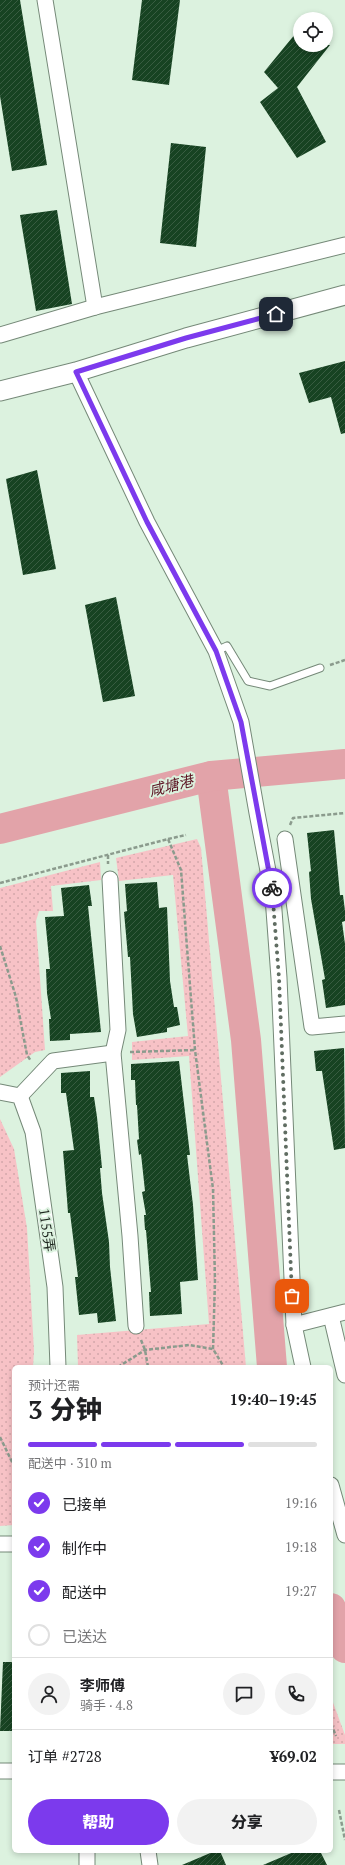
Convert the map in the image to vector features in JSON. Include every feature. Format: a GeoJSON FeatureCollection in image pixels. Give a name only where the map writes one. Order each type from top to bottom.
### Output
{"type":"FeatureCollection","features":[{"type":"Feature","properties":{"kind":"street"},"geometry":{"type":"LineString","coordinates":[[45,0],[95,307]]}},
{"type":"Feature","properties":{"kind":"street"},"geometry":{"type":"LineString","coordinates":[[0,335],[95,307],[345,245]]}},
{"type":"Feature","properties":{"kind":"street"},"geometry":{"type":"LineString","coordinates":[[0,391],[76,372],[186,338],[345,295]]}},
{"type":"Feature","properties":{"kind":"street"},"geometry":{"type":"LineString","coordinates":[[76,372],[147,522],[216,651],[241,722],[274,897],[279,978],[294,1326],[303,1365]]}},
{"type":"Feature","properties":{"kind":"street"},"geometry":{"type":"LineString","coordinates":[[285,839],[312,1027],[345,1024]]}},
{"type":"Feature","properties":{"kind":"street"},"geometry":{"type":"LineString","coordinates":[[110,879],[118,1030],[113,1052],[130,1236],[136,1326]]}},
{"type":"Feature","properties":{"kind":"street"},"geometry":{"type":"LineString","coordinates":[[0,1092],[20,1096],[53,1061],[113,1052]]}},
{"type":"Feature","properties":{"kind":"street","name":"1155弄"},"geometry":{"type":"LineString","coordinates":[[20,1096],[33,1132],[37,1155],[55,1287],[58,1365]]}},
{"type":"Feature","properties":{"kind":"street"},"geometry":{"type":"LineString","coordinates":[[294,1326],[338,1314],[345,1375]]}},
{"type":"Feature","properties":{"kind":"street"},"geometry":{"type":"LineString","coordinates":[[333,1492],[345,1535]]}},
{"type":"Feature","properties":{"kind":"street"},"geometry":{"type":"LineString","coordinates":[[0,1544],[12,1544]]}},
{"type":"Feature","properties":{"kind":"street"},"geometry":{"type":"LineString","coordinates":[[0,1771],[12,1771]]}},
{"type":"Feature","properties":{"kind":"street"},"geometry":{"type":"LineString","coordinates":[[87,1853],[87,1865]]}},
{"type":"Feature","properties":{"kind":"street"},"geometry":{"type":"LineString","coordinates":[[148,1853],[150,1865]]}},
{"type":"Feature","properties":{"kind":"lane"},"geometry":{"type":"LineString","coordinates":[[216,651],[227,646],[248,681],[270,686],[320,668]]}},
{"type":"Feature","properties":{"kind":"path"},"geometry":{"type":"LineString","coordinates":[[320,668],[345,660]]}},
{"type":"Feature","properties":{"kind":"path"},"geometry":{"type":"LineString","coordinates":[[285,839],[293,818],[345,813]]}},
{"type":"Feature","properties":{"kind":"path"},"geometry":{"type":"LineString","coordinates":[[0,883],[186,835]]}},
{"type":"Feature","properties":{"kind":"path"},"geometry":{"type":"LineString","coordinates":[[168,839],[181,870],[195,1050],[213,1189],[215,1281],[214,1349],[223,1365]]}},
{"type":"Feature","properties":{"kind":"path"},"geometry":{"type":"LineString","coordinates":[[0,946],[16,997],[26,1055],[40,1074]]}},
{"type":"Feature","properties":{"kind":"path"},"geometry":{"type":"LineString","coordinates":[[113,1052],[195,1050]]}},
{"type":"Feature","properties":{"kind":"path"},"geometry":{"type":"LineString","coordinates":[[136,1326],[145,1350],[148,1365]]}},
{"type":"Feature","properties":{"kind":"path"},"geometry":{"type":"LineString","coordinates":[[121,1365],[145,1350],[189,1345],[214,1349]]}},
{"type":"Feature","properties":{"kind":"path"},"geometry":{"type":"LineString","coordinates":[[0,1437],[12,1462]]}},
{"type":"Feature","properties":{"kind":"path"},"geometry":{"type":"LineString","coordinates":[[333,1729],[336,1736]]}},
{"type":"Feature","properties":{"kind":"path"},"geometry":{"type":"LineString","coordinates":[[339,1810],[345,1840]]}},
{"type":"Feature","properties":{"kind":"shaded area"},"geometry":{"type":"Polygon","coordinates":[[[197,839],[201,848],[246,1365],[78,1365],[77,1335],[209,1324],[189,1056],[132,1060],[132,1042],[188,1036],[173,875],[119,881],[116,858],[197,839]]]}},
{"type":"Feature","properties":{"kind":"shaded area"},"geometry":{"type":"Polygon","coordinates":[[[100,862],[101,880],[51,886],[53,911],[39,911],[36,921],[45,1050],[35,1052],[0,1077],[0,888],[100,862]]]}},
{"type":"Feature","properties":{"kind":"shaded area"},"geometry":{"type":"Polygon","coordinates":[[[0,1119],[14,1149],[27,1228],[34,1351],[33,1365],[12,1365],[12,1525],[0,1526],[0,1119]]]}},
{"type":"Feature","properties":{"kind":"shaded area"},"geometry":{"type":"Polygon","coordinates":[[[333,1702],[345,1735],[345,1744],[333,1744],[333,1702]]]}},
{"type":"Feature","properties":{"kind":"building"},"geometry":{"type":"Polygon","coordinates":[[[0,0],[20,0],[47,165],[12,171],[0,96],[0,0]]]}},
{"type":"Feature","properties":{"kind":"building"},"geometry":{"type":"Polygon","coordinates":[[[142,0],[180,0],[169,85],[132,80],[142,0]]]}},
{"type":"Feature","properties":{"kind":"building"},"geometry":{"type":"Polygon","coordinates":[[[293,37],[293,52],[324,52],[297,87],[326,142],[297,158],[260,102],[278,88],[264,72],[293,37]]]}},
{"type":"Feature","properties":{"kind":"building"},"geometry":{"type":"Polygon","coordinates":[[[171,143],[206,147],[196,247],[160,243],[171,143]]]}},
{"type":"Feature","properties":{"kind":"building"},"geometry":{"type":"Polygon","coordinates":[[[57,210],[72,304],[36,311],[20,215],[57,210]]]}},
{"type":"Feature","properties":{"kind":"building"},"geometry":{"type":"Polygon","coordinates":[[[345,361],[345,433],[341,434],[331,397],[309,403],[299,373],[345,361]]]}},
{"type":"Feature","properties":{"kind":"building"},"geometry":{"type":"Polygon","coordinates":[[[37,470],[56,569],[23,575],[6,479],[37,470]]]}},
{"type":"Feature","properties":{"kind":"building"},"geometry":{"type":"Polygon","coordinates":[[[116,597],[135,696],[103,702],[85,605],[116,597]]]}},
{"type":"Feature","properties":{"kind":"building"},"geometry":{"type":"Polygon","coordinates":[[[334,830],[340,895],[343,895],[345,911],[345,921],[342,922],[345,944],[345,1005],[326,1008],[322,980],[325,979],[311,899],[309,872],[311,871],[307,833],[334,830]]]}},
{"type":"Feature","properties":{"kind":"building"},"geometry":{"type":"Polygon","coordinates":[[[157,882],[159,908],[167,907],[170,981],[174,1007],[177,1007],[180,1025],[167,1028],[167,1032],[137,1037],[133,1014],[130,957],[128,957],[124,912],[127,911],[125,884],[157,882]]]}},
{"type":"Feature","properties":{"kind":"building"},"geometry":{"type":"Polygon","coordinates":[[[89,885],[92,906],[88,906],[101,1032],[70,1034],[70,1040],[50,1041],[49,1019],[51,1019],[47,993],[46,969],[50,969],[45,917],[64,916],[61,888],[89,885]]]}},
{"type":"Feature","properties":{"kind":"building"},"geometry":{"type":"Polygon","coordinates":[[[344,1048],[345,1148],[334,1150],[322,1071],[316,1071],[314,1051],[344,1048]]]}},
{"type":"Feature","properties":{"kind":"building"},"geometry":{"type":"Polygon","coordinates":[[[179,1061],[190,1155],[187,1155],[193,1205],[198,1280],[180,1282],[182,1314],[150,1316],[149,1292],[151,1292],[144,1215],[146,1215],[142,1192],[145,1191],[141,1154],[139,1155],[137,1140],[139,1139],[137,1105],[135,1080],[131,1080],[131,1064],[179,1061]]]}},
{"type":"Feature","properties":{"kind":"building"},"geometry":{"type":"Polygon","coordinates":[[[90,1071],[90,1097],[94,1097],[97,1117],[102,1168],[100,1168],[102,1193],[109,1242],[110,1267],[116,1321],[98,1323],[97,1313],[79,1315],[75,1277],[78,1277],[70,1213],[68,1213],[63,1151],[74,1150],[66,1093],[61,1093],[61,1073],[90,1071]]]}},
{"type":"Feature","properties":{"kind":"building"},"geometry":{"type":"Polygon","coordinates":[[[3,1662],[12,1662],[12,1731],[0,1731],[3,1662]]]}},
{"type":"Feature","properties":{"kind":"building"},"geometry":{"type":"Polygon","coordinates":[[[210,1853],[221,1853],[226,1865],[182,1865],[210,1853]]]}},
{"type":"Feature","properties":{"kind":"building"},"geometry":{"type":"Polygon","coordinates":[[[291,1853],[321,1853],[327,1865],[263,1865],[291,1853]]]}},
{"type":"Feature","properties":{"kind":"waterway","name":"咸塘港"},"geometry":{"type":"LineString","coordinates":[[0,829],[211,776],[345,764]]}},
{"type":"Feature","properties":{"kind":"waterway"},"geometry":{"type":"LineString","coordinates":[[211,776],[246,1040],[272,1365]]}},
{"type":"Feature","properties":{"kind":"waterway"},"geometry":{"type":"LineString","coordinates":[[333,1614],[345,1648]]}},
{"type":"Feature","properties":{"kind":"way so far"},"geometry":{"type":"LineString","coordinates":[[272,888],[274,897],[279,978],[292,1296]]}},
{"type":"Feature","properties":{"kind":"route"},"geometry":{"type":"LineString","coordinates":[[272,888],[241,722],[216,651],[184,588],[147,522],[76,372],[186,338],[276,314]]}}]}
